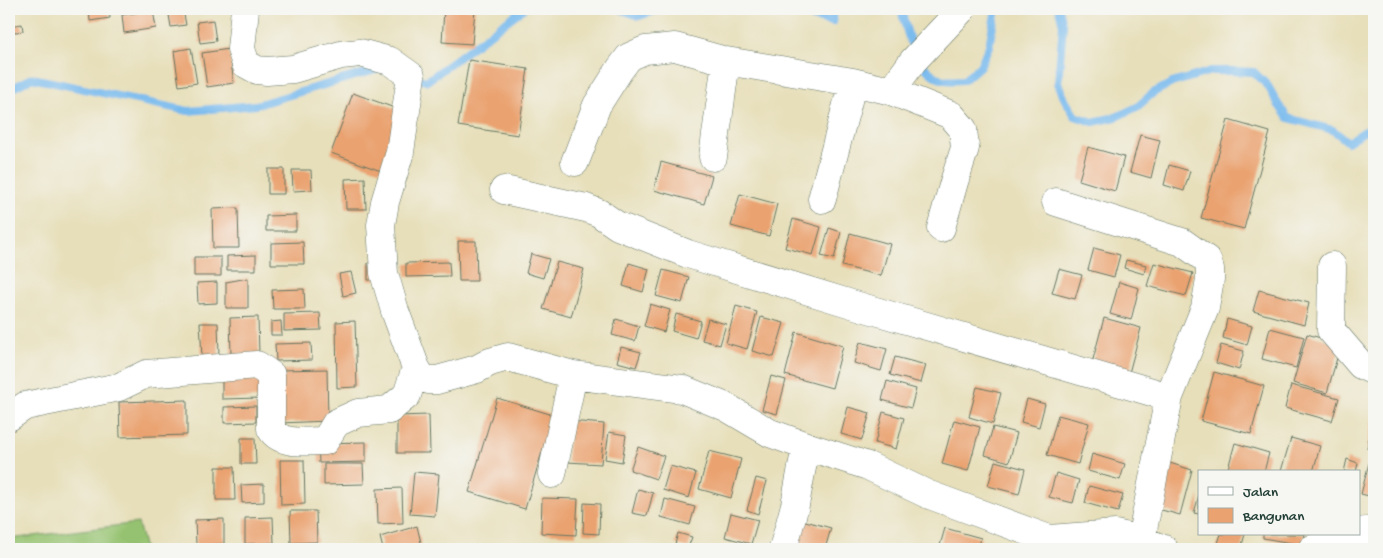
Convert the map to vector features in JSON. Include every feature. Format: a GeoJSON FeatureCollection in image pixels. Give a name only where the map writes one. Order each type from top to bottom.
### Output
{"type":"FeatureCollection","features":[{"type":"Feature","properties":{"kind":"street"},"geometry":{"type":"LineString","coordinates":[[245,9],[242,49],[246,64],[257,70],[293,69],[341,55],[360,53],[390,61],[410,76],[400,152],[385,202],[381,225],[384,273],[394,311],[416,368],[422,378],[437,380],[477,369],[490,362],[508,357],[573,374],[682,389],[726,407],[770,433],[868,466],[927,494],[1047,544],[1116,534],[1152,545],[1169,397],[1205,308],[1210,269],[1207,260],[1182,242],[1056,202]]}},
{"type":"Feature","properties":{"kind":"street"},"geometry":{"type":"LineString","coordinates":[[891,91],[912,61],[962,9]]}},
{"type":"Feature","properties":{"kind":"street"},"geometry":{"type":"LineString","coordinates":[[575,162],[597,105],[629,58],[645,50],[675,47],[726,61],[852,82],[891,91],[951,115],[962,129],[965,148],[942,228]]}},
{"type":"Feature","properties":{"kind":"street"},"geometry":{"type":"LineString","coordinates":[[713,157],[726,61]]}},
{"type":"Feature","properties":{"kind":"street"},"geometry":{"type":"LineString","coordinates":[[822,199],[852,82]]}},
{"type":"Feature","properties":{"kind":"street"},"geometry":{"type":"LineString","coordinates":[[504,190],[586,208],[599,213],[618,226],[688,254],[1169,397]]}},
{"type":"Feature","properties":{"kind":"street"},"geometry":{"type":"LineString","coordinates":[[1332,266],[1331,330],[1361,366],[1374,371]]}},
{"type":"Feature","properties":{"kind":"street"},"geometry":{"type":"LineString","coordinates":[[9,417],[25,406],[119,387],[146,374],[257,365],[271,375],[271,430],[275,435],[291,441],[325,441],[336,423],[358,413],[389,410],[407,394],[416,368]]}},
{"type":"Feature","properties":{"kind":"street"},"geometry":{"type":"LineString","coordinates":[[552,474],[573,374]]}},
{"type":"Feature","properties":{"kind":"street"},"geometry":{"type":"LineString","coordinates":[[783,549],[795,505],[806,446]]}},
{"type":"Feature","properties":{"kind":"street"},"geometry":{"type":"LineString","coordinates":[[1360,532],[1374,530]]}},
{"type":"Feature","properties":{"kind":"street"},"geometry":{"type":"LineString","coordinates":[[1312,549],[1342,536]]}},
{"type":"Feature","properties":{"kind":"green space"},"geometry":{"type":"Polygon","coordinates":[[[138,523],[145,549],[9,549],[9,539],[138,523]]]}},
{"type":"Feature","properties":{"kind":"building"},"geometry":{"type":"Polygon","coordinates":[[[89,9],[109,9],[110,18],[90,21],[89,9]]]}},
{"type":"Feature","properties":{"kind":"building"},"geometry":{"type":"Polygon","coordinates":[[[168,9],[183,9],[186,25],[171,27],[168,9]]]}},
{"type":"Feature","properties":{"kind":"building"},"geometry":{"type":"Polygon","coordinates":[[[444,9],[475,9],[472,44],[442,42],[444,9]]]}},
{"type":"Feature","properties":{"kind":"building"},"geometry":{"type":"Polygon","coordinates":[[[153,10],[156,28],[124,33],[122,15],[153,10]]]}},
{"type":"Feature","properties":{"kind":"building"},"geometry":{"type":"Polygon","coordinates":[[[213,20],[216,41],[200,43],[197,22],[213,20]]]}},
{"type":"Feature","properties":{"kind":"building"},"geometry":{"type":"Polygon","coordinates":[[[22,24],[23,31],[9,33],[9,26],[22,24]]]}},
{"type":"Feature","properties":{"kind":"building"},"geometry":{"type":"Polygon","coordinates":[[[191,48],[197,83],[179,86],[174,51],[191,48]]]}},
{"type":"Feature","properties":{"kind":"building"},"geometry":{"type":"Polygon","coordinates":[[[229,49],[234,83],[207,87],[202,53],[229,49]]]}},
{"type":"Feature","properties":{"kind":"building"},"geometry":{"type":"Polygon","coordinates":[[[469,60],[528,69],[518,135],[458,126],[469,60]]]}},
{"type":"Feature","properties":{"kind":"building"},"geometry":{"type":"Polygon","coordinates":[[[353,93],[403,111],[381,171],[331,153],[353,93]]]}},
{"type":"Feature","properties":{"kind":"building"},"geometry":{"type":"Polygon","coordinates":[[[1228,120],[1270,132],[1244,229],[1201,218],[1228,120]]]}},
{"type":"Feature","properties":{"kind":"building"},"geometry":{"type":"Polygon","coordinates":[[[1140,135],[1160,140],[1151,178],[1130,172],[1140,135]]]}},
{"type":"Feature","properties":{"kind":"building"},"geometry":{"type":"Polygon","coordinates":[[[1088,147],[1124,157],[1115,191],[1079,180],[1088,147]]]}},
{"type":"Feature","properties":{"kind":"building"},"geometry":{"type":"Polygon","coordinates":[[[661,162],[712,176],[704,204],[654,190],[661,162]]]}},
{"type":"Feature","properties":{"kind":"building"},"geometry":{"type":"Polygon","coordinates":[[[1169,165],[1190,171],[1184,191],[1164,185],[1169,165]]]}},
{"type":"Feature","properties":{"kind":"building"},"geometry":{"type":"Polygon","coordinates":[[[268,169],[284,169],[284,194],[268,194],[268,169]]]}},
{"type":"Feature","properties":{"kind":"building"},"geometry":{"type":"Polygon","coordinates":[[[292,170],[311,170],[312,190],[293,191],[292,170]]]}},
{"type":"Feature","properties":{"kind":"building"},"geometry":{"type":"Polygon","coordinates":[[[365,178],[366,209],[346,209],[345,179],[365,178]]]}},
{"type":"Feature","properties":{"kind":"building"},"geometry":{"type":"Polygon","coordinates":[[[740,194],[777,204],[769,236],[731,226],[740,194]]]}},
{"type":"Feature","properties":{"kind":"building"},"geometry":{"type":"Polygon","coordinates":[[[238,208],[239,248],[213,248],[212,209],[238,208]]]}},
{"type":"Feature","properties":{"kind":"building"},"geometry":{"type":"Polygon","coordinates":[[[296,215],[296,231],[266,231],[266,216],[296,215]]]}},
{"type":"Feature","properties":{"kind":"building"},"geometry":{"type":"Polygon","coordinates":[[[793,219],[821,227],[813,255],[785,248],[793,219]]]}},
{"type":"Feature","properties":{"kind":"building"},"geometry":{"type":"Polygon","coordinates":[[[829,228],[841,232],[834,259],[821,256],[829,228]]]}},
{"type":"Feature","properties":{"kind":"building"},"geometry":{"type":"Polygon","coordinates":[[[850,233],[890,244],[881,276],[842,266],[850,233]]]}},
{"type":"Feature","properties":{"kind":"building"},"geometry":{"type":"Polygon","coordinates":[[[458,241],[476,241],[477,281],[459,281],[458,241]]]}},
{"type":"Feature","properties":{"kind":"building"},"geometry":{"type":"Polygon","coordinates":[[[303,242],[304,264],[271,264],[271,243],[303,242]]]}},
{"type":"Feature","properties":{"kind":"building"},"geometry":{"type":"Polygon","coordinates":[[[1094,248],[1120,255],[1114,277],[1088,270],[1094,248]]]}},
{"type":"Feature","properties":{"kind":"building"},"geometry":{"type":"Polygon","coordinates":[[[531,254],[549,259],[543,278],[526,273],[531,254]]]}},
{"type":"Feature","properties":{"kind":"building"},"geometry":{"type":"Polygon","coordinates":[[[256,255],[256,270],[227,270],[227,256],[256,255]]]}},
{"type":"Feature","properties":{"kind":"building"},"geometry":{"type":"Polygon","coordinates":[[[194,257],[221,257],[221,276],[194,276],[194,257]]]}},
{"type":"Feature","properties":{"kind":"building"},"geometry":{"type":"Polygon","coordinates":[[[1126,260],[1146,265],[1144,274],[1124,268],[1126,260]]]}},
{"type":"Feature","properties":{"kind":"building"},"geometry":{"type":"Polygon","coordinates":[[[449,262],[450,276],[406,277],[406,263],[449,262]]]}},
{"type":"Feature","properties":{"kind":"building"},"geometry":{"type":"Polygon","coordinates":[[[557,262],[584,269],[571,317],[543,309],[557,262]]]}},
{"type":"Feature","properties":{"kind":"building"},"geometry":{"type":"Polygon","coordinates":[[[368,263],[375,263],[376,280],[368,280],[368,263]]]}},
{"type":"Feature","properties":{"kind":"building"},"geometry":{"type":"Polygon","coordinates":[[[629,263],[649,269],[643,292],[623,286],[629,263]]]}},
{"type":"Feature","properties":{"kind":"building"},"geometry":{"type":"Polygon","coordinates":[[[1154,263],[1193,273],[1186,296],[1147,286],[1154,263]]]}},
{"type":"Feature","properties":{"kind":"building"},"geometry":{"type":"Polygon","coordinates":[[[1059,269],[1082,275],[1075,299],[1052,293],[1059,269]]]}},
{"type":"Feature","properties":{"kind":"building"},"geometry":{"type":"Polygon","coordinates":[[[663,270],[689,277],[682,303],[656,296],[663,270]]]}},
{"type":"Feature","properties":{"kind":"building"},"geometry":{"type":"Polygon","coordinates":[[[351,272],[356,293],[343,296],[339,274],[351,272]]]}},
{"type":"Feature","properties":{"kind":"building"},"geometry":{"type":"Polygon","coordinates":[[[248,278],[248,308],[226,308],[226,282],[248,278]]]}},
{"type":"Feature","properties":{"kind":"building"},"geometry":{"type":"Polygon","coordinates":[[[217,282],[217,303],[198,304],[197,283],[217,282]]]}},
{"type":"Feature","properties":{"kind":"building"},"geometry":{"type":"Polygon","coordinates":[[[1119,282],[1139,288],[1131,320],[1110,314],[1119,282]]]}},
{"type":"Feature","properties":{"kind":"building"},"geometry":{"type":"Polygon","coordinates":[[[304,289],[305,309],[273,309],[272,290],[304,289]]]}},
{"type":"Feature","properties":{"kind":"building"},"geometry":{"type":"Polygon","coordinates":[[[1259,290],[1309,303],[1304,325],[1253,311],[1259,290]]]}},
{"type":"Feature","properties":{"kind":"building"},"geometry":{"type":"Polygon","coordinates":[[[650,304],[670,310],[664,332],[644,326],[650,304]]]}},
{"type":"Feature","properties":{"kind":"building"},"geometry":{"type":"Polygon","coordinates":[[[736,306],[757,312],[747,349],[726,343],[736,306]]]}},
{"type":"Feature","properties":{"kind":"building"},"geometry":{"type":"Polygon","coordinates":[[[320,313],[321,330],[284,331],[284,314],[320,313]]]}},
{"type":"Feature","properties":{"kind":"building"},"geometry":{"type":"Polygon","coordinates":[[[676,314],[701,321],[696,338],[672,331],[676,314]]]}},
{"type":"Feature","properties":{"kind":"building"},"geometry":{"type":"Polygon","coordinates":[[[258,317],[259,354],[231,355],[230,318],[258,317]]]}},
{"type":"Feature","properties":{"kind":"building"},"geometry":{"type":"Polygon","coordinates":[[[761,317],[784,323],[774,357],[752,351],[761,317]]]}},
{"type":"Feature","properties":{"kind":"building"},"geometry":{"type":"Polygon","coordinates":[[[1104,318],[1141,328],[1129,373],[1092,363],[1104,318]]]}},
{"type":"Feature","properties":{"kind":"building"},"geometry":{"type":"Polygon","coordinates":[[[616,319],[639,326],[635,341],[612,335],[616,319]]]}},
{"type":"Feature","properties":{"kind":"building"},"geometry":{"type":"Polygon","coordinates":[[[708,319],[726,324],[720,345],[702,340],[708,319]]]}},
{"type":"Feature","properties":{"kind":"building"},"geometry":{"type":"Polygon","coordinates":[[[1227,319],[1252,326],[1247,345],[1223,338],[1227,319]]]}},
{"type":"Feature","properties":{"kind":"building"},"geometry":{"type":"Polygon","coordinates":[[[281,321],[282,335],[271,335],[271,322],[281,321]]]}},
{"type":"Feature","properties":{"kind":"building"},"geometry":{"type":"Polygon","coordinates":[[[355,321],[357,387],[337,388],[336,322],[355,321]]]}},
{"type":"Feature","properties":{"kind":"building"},"geometry":{"type":"Polygon","coordinates":[[[200,323],[218,323],[219,356],[202,357],[200,323]]]}},
{"type":"Feature","properties":{"kind":"building"},"geometry":{"type":"Polygon","coordinates":[[[1270,328],[1304,337],[1296,368],[1262,359],[1270,328]]]}},
{"type":"Feature","properties":{"kind":"building"},"geometry":{"type":"Polygon","coordinates":[[[796,332],[843,346],[832,388],[785,375],[796,332]]]}},
{"type":"Feature","properties":{"kind":"building"},"geometry":{"type":"Polygon","coordinates":[[[1307,334],[1341,344],[1327,393],[1293,383],[1307,334]]]}},
{"type":"Feature","properties":{"kind":"building"},"geometry":{"type":"Polygon","coordinates":[[[860,342],[887,349],[881,371],[854,363],[860,342]]]}},
{"type":"Feature","properties":{"kind":"building"},"geometry":{"type":"Polygon","coordinates":[[[311,343],[312,360],[276,361],[275,344],[311,343]]]}},
{"type":"Feature","properties":{"kind":"building"},"geometry":{"type":"Polygon","coordinates":[[[1221,345],[1244,351],[1239,370],[1216,363],[1221,345]]]}},
{"type":"Feature","properties":{"kind":"building"},"geometry":{"type":"Polygon","coordinates":[[[621,347],[641,352],[636,367],[617,362],[621,347]]]}},
{"type":"Feature","properties":{"kind":"building"},"geometry":{"type":"Polygon","coordinates":[[[895,357],[926,365],[921,383],[890,375],[895,357]]]}},
{"type":"Feature","properties":{"kind":"building"},"geometry":{"type":"Polygon","coordinates":[[[327,369],[328,421],[280,423],[279,370],[327,369]]]}},
{"type":"Feature","properties":{"kind":"building"},"geometry":{"type":"Polygon","coordinates":[[[261,370],[262,398],[222,399],[222,371],[261,370]]]}},
{"type":"Feature","properties":{"kind":"building"},"geometry":{"type":"Polygon","coordinates":[[[1214,372],[1264,386],[1251,434],[1201,421],[1214,372]]]}},
{"type":"Feature","properties":{"kind":"building"},"geometry":{"type":"Polygon","coordinates":[[[771,376],[786,380],[777,414],[762,410],[771,376]]]}},
{"type":"Feature","properties":{"kind":"building"},"geometry":{"type":"Polygon","coordinates":[[[887,381],[916,389],[911,408],[882,400],[887,381]]]}},
{"type":"Feature","properties":{"kind":"building"},"geometry":{"type":"Polygon","coordinates":[[[1291,385],[1339,398],[1332,421],[1285,408],[1291,385]]]}},
{"type":"Feature","properties":{"kind":"building"},"geometry":{"type":"Polygon","coordinates":[[[977,387],[1001,393],[993,424],[969,417],[977,387]]]}},
{"type":"Feature","properties":{"kind":"building"},"geometry":{"type":"Polygon","coordinates":[[[497,398],[553,415],[525,509],[469,492],[497,398]]]}},
{"type":"Feature","properties":{"kind":"building"},"geometry":{"type":"Polygon","coordinates":[[[1027,399],[1045,404],[1039,427],[1021,422],[1027,399]]]}},
{"type":"Feature","properties":{"kind":"building"},"geometry":{"type":"Polygon","coordinates":[[[187,400],[187,435],[120,437],[119,402],[187,400]]]}},
{"type":"Feature","properties":{"kind":"building"},"geometry":{"type":"Polygon","coordinates":[[[256,406],[256,422],[224,423],[224,407],[256,406]]]}},
{"type":"Feature","properties":{"kind":"building"},"geometry":{"type":"Polygon","coordinates":[[[848,407],[870,413],[862,440],[841,434],[848,407]]]}},
{"type":"Feature","properties":{"kind":"building"},"geometry":{"type":"Polygon","coordinates":[[[883,412],[904,418],[896,449],[875,443],[883,412]]]}},
{"type":"Feature","properties":{"kind":"building"},"geometry":{"type":"Polygon","coordinates":[[[429,415],[430,453],[397,453],[397,416],[429,415]]]}},
{"type":"Feature","properties":{"kind":"building"},"geometry":{"type":"Polygon","coordinates":[[[1058,415],[1089,423],[1078,464],[1047,455],[1058,415]]]}},
{"type":"Feature","properties":{"kind":"building"},"geometry":{"type":"Polygon","coordinates":[[[1374,417],[1374,450],[1367,448],[1374,417]]]}},
{"type":"Feature","properties":{"kind":"building"},"geometry":{"type":"Polygon","coordinates":[[[954,420],[980,427],[968,471],[942,464],[954,420]]]}},
{"type":"Feature","properties":{"kind":"building"},"geometry":{"type":"Polygon","coordinates":[[[570,421],[604,424],[601,464],[567,462],[570,421]]]}},
{"type":"Feature","properties":{"kind":"building"},"geometry":{"type":"Polygon","coordinates":[[[993,427],[1017,433],[1009,462],[985,455],[993,427]]]}},
{"type":"Feature","properties":{"kind":"building"},"geometry":{"type":"Polygon","coordinates":[[[609,432],[626,435],[622,462],[605,459],[609,432]]]}},
{"type":"Feature","properties":{"kind":"building"},"geometry":{"type":"Polygon","coordinates":[[[241,438],[255,438],[256,464],[241,464],[241,438]]]}},
{"type":"Feature","properties":{"kind":"building"},"geometry":{"type":"Polygon","coordinates":[[[1291,438],[1320,446],[1314,470],[1281,470],[1291,438]]]}},
{"type":"Feature","properties":{"kind":"building"},"geometry":{"type":"Polygon","coordinates":[[[366,442],[366,462],[319,463],[318,443],[366,442]]]}},
{"type":"Feature","properties":{"kind":"building"},"geometry":{"type":"Polygon","coordinates":[[[1235,443],[1269,453],[1265,470],[1228,470],[1235,443]]]}},
{"type":"Feature","properties":{"kind":"building"},"geometry":{"type":"Polygon","coordinates":[[[638,447],[664,456],[656,479],[630,470],[638,447]]]}},
{"type":"Feature","properties":{"kind":"building"},"geometry":{"type":"Polygon","coordinates":[[[709,451],[741,459],[731,498],[699,489],[709,451]]]}},
{"type":"Feature","properties":{"kind":"building"},"geometry":{"type":"Polygon","coordinates":[[[1092,454],[1125,464],[1120,480],[1088,471],[1092,454]]]}},
{"type":"Feature","properties":{"kind":"building"},"geometry":{"type":"Polygon","coordinates":[[[1347,459],[1358,463],[1356,470],[1344,470],[1347,459]]]}},
{"type":"Feature","properties":{"kind":"building"},"geometry":{"type":"Polygon","coordinates":[[[280,460],[304,460],[305,504],[281,505],[280,460]]]}},
{"type":"Feature","properties":{"kind":"building"},"geometry":{"type":"Polygon","coordinates":[[[995,461],[1025,469],[1019,494],[988,486],[995,461]]]}},
{"type":"Feature","properties":{"kind":"building"},"geometry":{"type":"Polygon","coordinates":[[[1170,463],[1192,470],[1180,515],[1158,509],[1170,463]]]}},
{"type":"Feature","properties":{"kind":"building"},"geometry":{"type":"Polygon","coordinates":[[[1369,463],[1374,465],[1374,478],[1369,496],[1361,494],[1369,463]]]}},
{"type":"Feature","properties":{"kind":"building"},"geometry":{"type":"Polygon","coordinates":[[[324,464],[363,464],[364,484],[324,485],[324,464]]]}},
{"type":"Feature","properties":{"kind":"building"},"geometry":{"type":"Polygon","coordinates":[[[670,466],[696,473],[689,498],[663,490],[670,466]]]}},
{"type":"Feature","properties":{"kind":"building"},"geometry":{"type":"Polygon","coordinates":[[[216,467],[234,467],[235,500],[216,500],[216,467]]]}},
{"type":"Feature","properties":{"kind":"building"},"geometry":{"type":"Polygon","coordinates":[[[414,472],[439,474],[435,516],[410,514],[414,472]]]}},
{"type":"Feature","properties":{"kind":"building"},"geometry":{"type":"Polygon","coordinates":[[[1056,473],[1079,480],[1073,503],[1049,497],[1056,473]]]}},
{"type":"Feature","properties":{"kind":"building"},"geometry":{"type":"Polygon","coordinates":[[[756,478],[767,481],[758,514],[747,510],[756,478]]]}},
{"type":"Feature","properties":{"kind":"building"},"geometry":{"type":"Polygon","coordinates":[[[264,484],[264,502],[242,503],[241,485],[264,484]]]}},
{"type":"Feature","properties":{"kind":"building"},"geometry":{"type":"Polygon","coordinates":[[[1089,486],[1123,495],[1118,512],[1085,503],[1089,486]]]}},
{"type":"Feature","properties":{"kind":"building"},"geometry":{"type":"Polygon","coordinates":[[[402,488],[403,523],[378,524],[377,489],[402,488]]]}},
{"type":"Feature","properties":{"kind":"building"},"geometry":{"type":"Polygon","coordinates":[[[638,489],[653,493],[647,516],[632,513],[638,489]]]}},
{"type":"Feature","properties":{"kind":"building"},"geometry":{"type":"Polygon","coordinates":[[[542,498],[578,499],[576,535],[541,533],[542,498]]]}},
{"type":"Feature","properties":{"kind":"building"},"geometry":{"type":"Polygon","coordinates":[[[665,499],[695,507],[690,525],[661,517],[665,499]]]}},
{"type":"Feature","properties":{"kind":"building"},"geometry":{"type":"Polygon","coordinates":[[[1198,499],[1198,514],[1194,513],[1198,499]]]}},
{"type":"Feature","properties":{"kind":"building"},"geometry":{"type":"Polygon","coordinates":[[[584,503],[600,504],[599,534],[583,533],[584,503]]]}},
{"type":"Feature","properties":{"kind":"building"},"geometry":{"type":"Polygon","coordinates":[[[290,511],[316,511],[317,542],[291,543],[290,511]]]}},
{"type":"Feature","properties":{"kind":"building"},"geometry":{"type":"Polygon","coordinates":[[[731,513],[758,520],[751,544],[725,537],[731,513]]]}},
{"type":"Feature","properties":{"kind":"building"},"geometry":{"type":"Polygon","coordinates":[[[273,517],[274,543],[245,544],[245,518],[273,517]]]}},
{"type":"Feature","properties":{"kind":"building"},"geometry":{"type":"Polygon","coordinates":[[[224,519],[224,544],[196,545],[195,520],[224,519]]]}},
{"type":"Feature","properties":{"kind":"building"},"geometry":{"type":"Polygon","coordinates":[[[798,519],[831,528],[825,549],[790,549],[798,519]]]}},
{"type":"Feature","properties":{"kind":"building"},"geometry":{"type":"Polygon","coordinates":[[[417,526],[422,547],[414,549],[383,549],[380,537],[417,526]]]}},
{"type":"Feature","properties":{"kind":"building"},"geometry":{"type":"Polygon","coordinates":[[[945,528],[981,538],[978,549],[939,549],[945,528]]]}},
{"type":"Feature","properties":{"kind":"building"},"geometry":{"type":"Polygon","coordinates":[[[678,533],[692,537],[688,548],[675,544],[678,533]]]}},
{"type":"Feature","properties":{"kind":"building"},"geometry":{"type":"Polygon","coordinates":[[[1220,536],[1244,536],[1241,549],[1216,549],[1220,536]]]}},
{"type":"Feature","properties":{"kind":"building"},"geometry":{"type":"Polygon","coordinates":[[[1263,536],[1305,536],[1303,545],[1263,538],[1263,536]]]}},
{"type":"Feature","properties":{"kind":"building"},"geometry":{"type":"Polygon","coordinates":[[[748,545],[756,548],[756,549],[747,549],[748,545]]]}},
{"type":"Feature","properties":{"kind":"waterway"},"geometry":{"type":"LineString","coordinates":[[414,78],[427,81],[523,9]]}},
{"type":"Feature","properties":{"kind":"waterway"},"geometry":{"type":"LineString","coordinates":[[620,9],[639,16],[662,9]]}},
{"type":"Feature","properties":{"kind":"waterway"},"geometry":{"type":"LineString","coordinates":[[801,9],[805,15],[833,22],[832,9]]}},
{"type":"Feature","properties":{"kind":"waterway"},"geometry":{"type":"LineString","coordinates":[[901,9],[909,39],[918,59],[932,74],[949,81],[964,80],[980,66],[989,46],[996,9]]}},
{"type":"Feature","properties":{"kind":"waterway"},"geometry":{"type":"LineString","coordinates":[[1059,9],[1063,25],[1058,83],[1065,100],[1075,116],[1093,122],[1116,117],[1137,107],[1153,93],[1172,83],[1211,71],[1232,71],[1254,72],[1268,86],[1288,118],[1333,130],[1348,142],[1374,125]]}},
{"type":"Feature","properties":{"kind":"waterway"},"geometry":{"type":"LineString","coordinates":[[9,90],[32,78],[188,111],[256,105],[382,68]]}}]}
